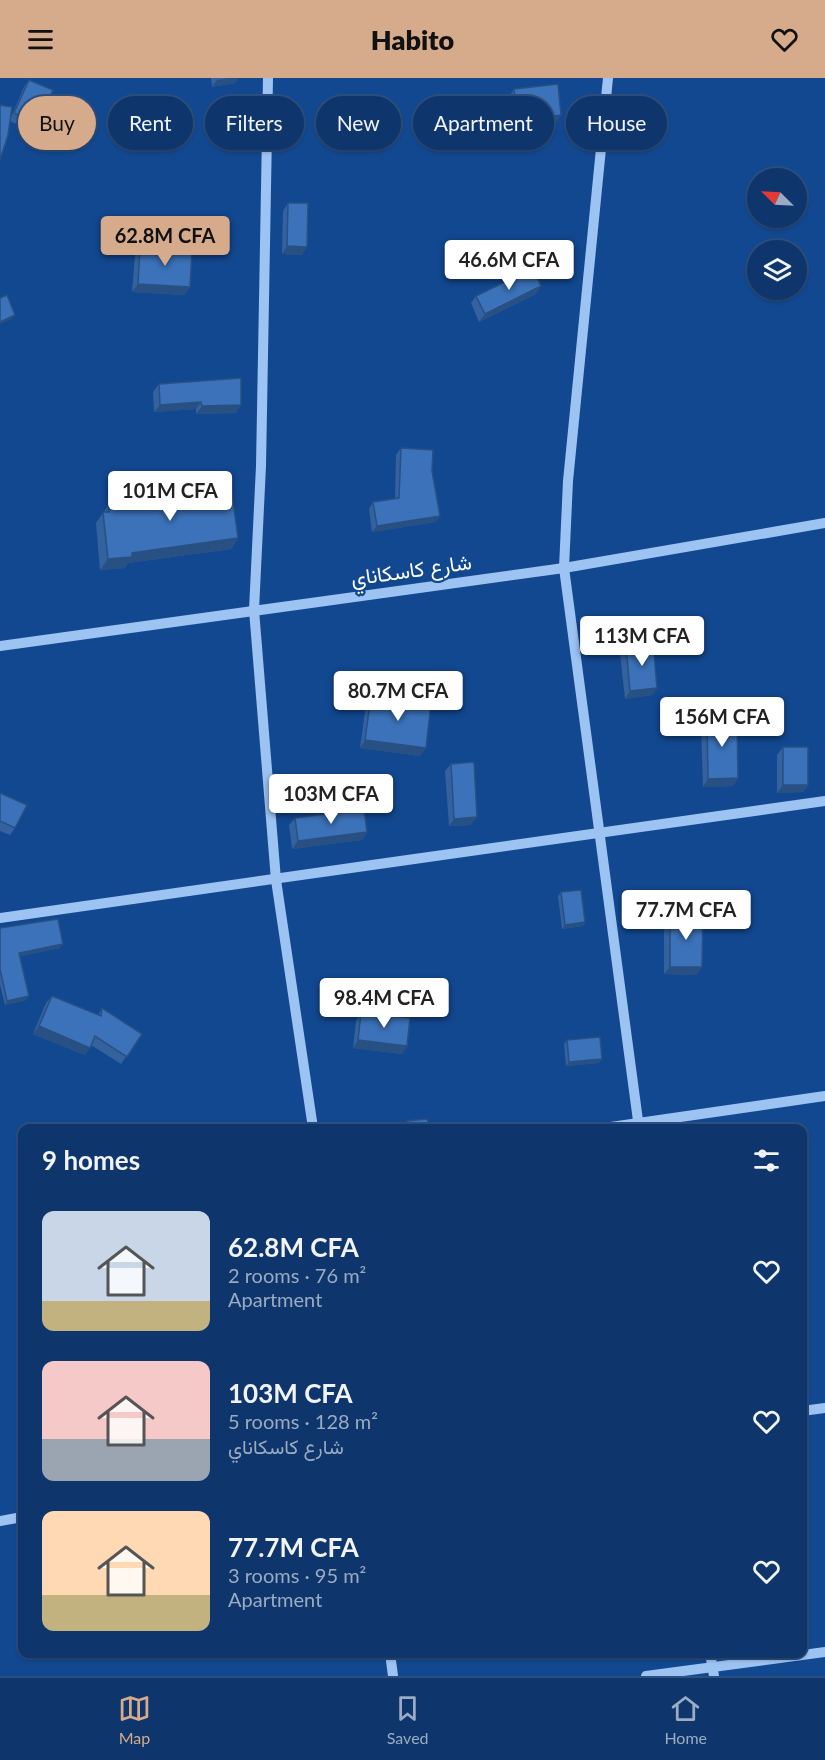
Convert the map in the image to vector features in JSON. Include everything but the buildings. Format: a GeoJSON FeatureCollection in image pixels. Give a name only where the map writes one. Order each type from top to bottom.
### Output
{"type":"FeatureCollection","features":[{"type":"Feature","properties":{"kind":"street"},"geometry":{"type":"LineString","coordinates":[[268,78],[262,455],[254,610],[276,880],[312,1124]]}},
{"type":"Feature","properties":{"kind":"street"},"geometry":{"type":"LineString","coordinates":[[608,78],[568,481],[564,568],[638,1124]]}},
{"type":"Feature","properties":{"kind":"street","name":"شارع كاسكاناي"},"geometry":{"type":"LineString","coordinates":[[0,646],[564,568],[825,523]]}},
{"type":"Feature","properties":{"kind":"street"},"geometry":{"type":"LineString","coordinates":[[0,918],[276,880],[600,831],[825,801]]}},
{"type":"Feature","properties":{"kind":"street"},"geometry":{"type":"LineString","coordinates":[[650,1124],[825,1096]]}},
{"type":"Feature","properties":{"kind":"street"},"geometry":{"type":"LineString","coordinates":[[807,1410],[825,1408]]}},
{"type":"Feature","properties":{"kind":"street"},"geometry":{"type":"LineString","coordinates":[[0,1521],[18,1518]]}},
{"type":"Feature","properties":{"kind":"street"},"geometry":{"type":"LineString","coordinates":[[807,1655],[825,1652]]}},
{"type":"Feature","properties":{"kind":"street"},"geometry":{"type":"LineString","coordinates":[[391,1658],[393,1676]]}},
{"type":"Feature","properties":{"kind":"street"},"geometry":{"type":"LineString","coordinates":[[646,1676],[713,1671],[790,1658]]}}]}
